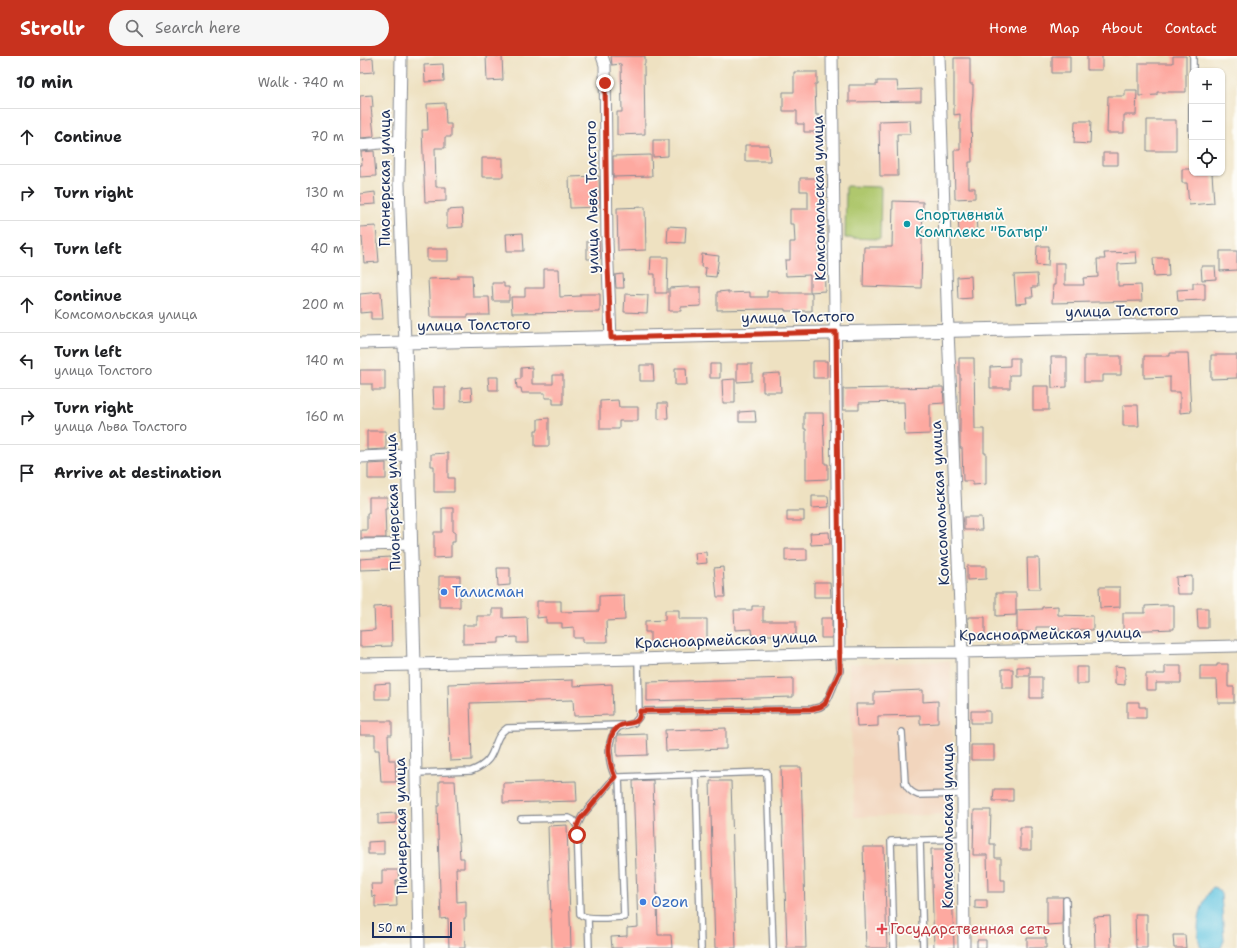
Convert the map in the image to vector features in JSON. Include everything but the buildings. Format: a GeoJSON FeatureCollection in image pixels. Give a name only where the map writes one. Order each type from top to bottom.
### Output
{"type":"FeatureCollection","features":[{"type":"Feature","properties":{"kind":"street","name":"Пионерская улица"},"geometry":{"type":"LineString","coordinates":[[401,56],[399,184],[414,664],[419,948]]}},
{"type":"Feature","properties":{"kind":"street","name":"улица Льва Толстого"},"geometry":{"type":"LineString","coordinates":[[602,56],[605,65],[607,242],[611,338]]}},
{"type":"Feature","properties":{"kind":"street","name":"Комсомольская улица"},"geometry":{"type":"LineString","coordinates":[[832,56],[839,653]]}},
{"type":"Feature","properties":{"kind":"street","name":"Комсомольская улица"},"geometry":{"type":"LineString","coordinates":[[939,56],[948,331],[962,652],[964,948]]}},
{"type":"Feature","properties":{"kind":"street"},"geometry":{"type":"LineString","coordinates":[[360,145],[400,141]]}},
{"type":"Feature","properties":{"kind":"street","name":"улица Толстого"},"geometry":{"type":"LineString","coordinates":[[360,343],[1237,324]]}},
{"type":"Feature","properties":{"kind":"street"},"geometry":{"type":"LineString","coordinates":[[360,457],[408,455]]}},
{"type":"Feature","properties":{"kind":"street"},"geometry":{"type":"LineString","coordinates":[[360,545],[410,544]]}},
{"type":"Feature","properties":{"kind":"street","name":"Красноармейская улица"},"geometry":{"type":"LineString","coordinates":[[360,665],[839,653],[1237,646]]}},
{"type":"Feature","properties":{"kind":"lane"},"geometry":{"type":"LineString","coordinates":[[1193,56],[1193,68]]}},
{"type":"Feature","properties":{"kind":"lane"},"geometry":{"type":"LineString","coordinates":[[640,711],[812,709],[820,707],[825,704],[829,697],[840,671],[839,653]]}},
{"type":"Feature","properties":{"kind":"lane"},"geometry":{"type":"LineString","coordinates":[[416,773],[471,771],[479,768],[490,759],[501,734],[507,728],[622,725],[634,723],[639,717],[640,711],[638,659]]}},
{"type":"Feature","properties":{"kind":"lane"},"geometry":{"type":"LineString","coordinates":[[521,819],[569,818],[574,820],[577,826],[580,914],[583,917],[588,918],[624,917],[617,777],[610,765],[609,757],[610,745],[615,731],[622,725]]}},
{"type":"Feature","properties":{"kind":"lane"},"geometry":{"type":"LineString","coordinates":[[902,732],[905,783],[907,788],[918,796],[963,794]]}},
{"type":"Feature","properties":{"kind":"lane"},"geometry":{"type":"LineString","coordinates":[[577,826],[582,816],[617,777],[767,772],[773,948]]}},
{"type":"Feature","properties":{"kind":"lane"},"geometry":{"type":"LineString","coordinates":[[696,774],[701,948]]}},
{"type":"Feature","properties":{"kind":"lane"},"geometry":{"type":"LineString","coordinates":[[894,948],[891,841],[964,839]]}},
{"type":"Feature","properties":{"kind":"lane"},"geometry":{"type":"LineString","coordinates":[[920,840],[923,948]]}},
{"type":"Feature","properties":{"kind":"lane"},"geometry":{"type":"LineString","coordinates":[[1066,900],[1067,948]]}},
{"type":"Feature","properties":{"kind":"lane"},"geometry":{"type":"LineString","coordinates":[[588,918],[589,948]]}},
{"type":"Feature","properties":{"kind":"shaded area"},"geometry":{"type":"Polygon","coordinates":[[[950,661],[955,814],[854,817],[849,664],[950,661]]]}},
{"type":"Feature","properties":{"kind":"green space"},"geometry":{"type":"Polygon","coordinates":[[[846,186],[881,187],[880,239],[845,238],[846,186]]]}},
{"type":"Feature","properties":{"kind":"water"},"geometry":{"type":"Polygon","coordinates":[[[1213,887],[1217,888],[1221,894],[1224,940],[1221,948],[1201,948],[1198,924],[1205,900],[1213,887]]]}},
{"type":"Feature","properties":{"kind":"place","name":"Спортивный Комплекс \"Батыр\""},"geometry":{"type":"Point","coordinates":[907,224]}},
{"type":"Feature","properties":{"kind":"place","name":"Талисман"},"geometry":{"type":"Point","coordinates":[444,592]}},
{"type":"Feature","properties":{"kind":"place","name":"Ozon"},"geometry":{"type":"Point","coordinates":[643,902]}},
{"type":"Feature","properties":{"kind":"place","name":"Государственная сеть"},"geometry":{"type":"Point","coordinates":[882,929]}},
{"type":"Feature","properties":{"kind":"route"},"geometry":{"type":"LineString","coordinates":[[577,835],[578,822],[615,777],[610,765],[609,757],[612,736],[617,728],[637,721],[640,711],[812,709],[825,704],[840,671],[836,332],[611,338],[607,242],[605,83]]}}]}
